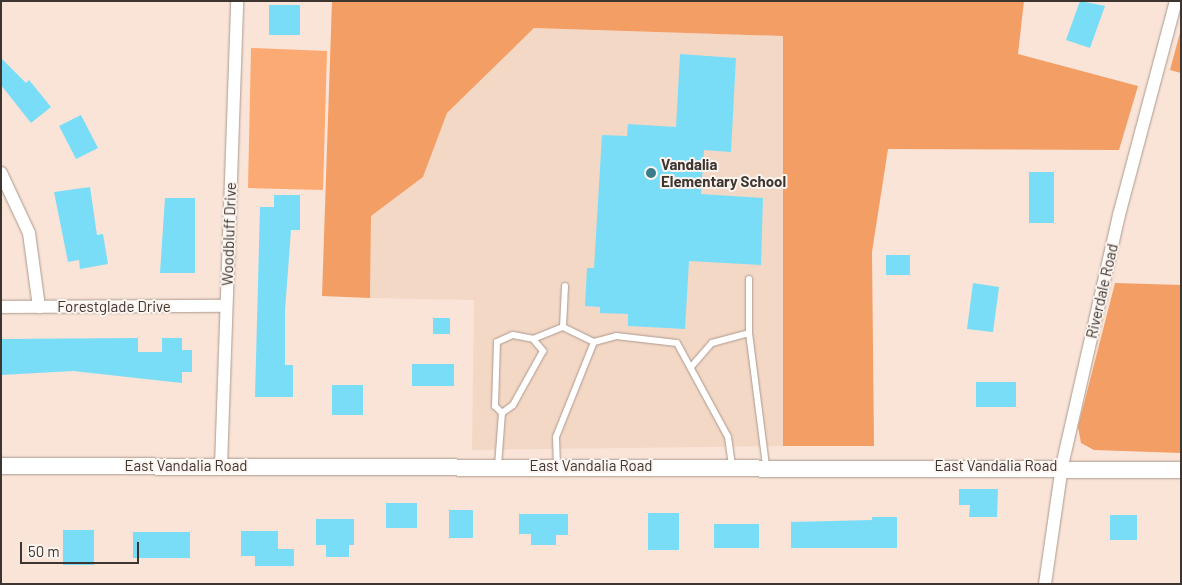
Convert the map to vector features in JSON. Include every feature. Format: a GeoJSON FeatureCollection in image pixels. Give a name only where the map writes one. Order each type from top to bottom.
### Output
{"type":"FeatureCollection","features":[{"type":"Feature","properties":{"kind":"street","name":"Woodbluff Drive"},"geometry":{"type":"LineString","coordinates":[[221,466],[237,1]]}},
{"type":"Feature","properties":{"kind":"street","name":"Riverdale Road"},"geometry":{"type":"LineString","coordinates":[[1044,584],[1062,466],[1119,215],[1176,1]]}},
{"type":"Feature","properties":{"kind":"street"},"geometry":{"type":"LineString","coordinates":[[1,173],[29,233],[39,307]]}},
{"type":"Feature","properties":{"kind":"street","name":"Forestglade Drive"},"geometry":{"type":"LineString","coordinates":[[1,307],[226,306]]}},
{"type":"Feature","properties":{"kind":"street","name":"East Vandalia Road"},"geometry":{"type":"LineString","coordinates":[[1,466],[1062,466],[1181,470]]}},
{"type":"Feature","properties":{"kind":"lane"},"geometry":{"type":"LineString","coordinates":[[749,279],[749,333],[766,466]]}},
{"type":"Feature","properties":{"kind":"lane"},"geometry":{"type":"LineString","coordinates":[[564,327],[565,286]]}},
{"type":"Feature","properties":{"kind":"lane"},"geometry":{"type":"LineString","coordinates":[[502,412],[495,406],[498,342],[513,335],[533,339],[564,327],[594,342],[616,336],[664,339],[677,343],[691,367],[728,437],[732,466]]}},
{"type":"Feature","properties":{"kind":"lane"},"geometry":{"type":"LineString","coordinates":[[691,367],[712,343],[749,333]]}},
{"type":"Feature","properties":{"kind":"lane"},"geometry":{"type":"LineString","coordinates":[[502,412],[513,405],[543,351],[533,339]]}},
{"type":"Feature","properties":{"kind":"lane"},"geometry":{"type":"LineString","coordinates":[[557,466],[556,437],[594,342]]}},
{"type":"Feature","properties":{"kind":"lane"},"geometry":{"type":"LineString","coordinates":[[498,466],[502,412]]}},
{"type":"Feature","properties":{"kind":"shaded area"},"geometry":{"type":"Polygon","coordinates":[[[332,1],[1024,1],[1018,54],[1138,86],[1119,150],[888,149],[872,252],[874,446],[783,446],[783,36],[534,28],[447,113],[423,177],[371,216],[370,298],[322,296],[332,1]]]}},
{"type":"Feature","properties":{"kind":"shaded area"},"geometry":{"type":"Polygon","coordinates":[[[534,28],[783,36],[783,446],[472,450],[474,300],[370,298],[371,216],[423,177],[447,113],[534,28]]]}},
{"type":"Feature","properties":{"kind":"shaded area"},"geometry":{"type":"Polygon","coordinates":[[[1181,29],[1181,73],[1170,70],[1181,29]]]}},
{"type":"Feature","properties":{"kind":"shaded area"},"geometry":{"type":"Polygon","coordinates":[[[251,48],[327,51],[323,190],[248,188],[251,48]]]}},
{"type":"Feature","properties":{"kind":"shaded area"},"geometry":{"type":"Polygon","coordinates":[[[1115,283],[1181,285],[1181,453],[1094,450],[1081,443],[1078,427],[1115,283]]]}},
{"type":"Feature","properties":{"kind":"building"},"geometry":{"type":"Polygon","coordinates":[[[1080,1],[1105,6],[1090,48],[1066,40],[1080,1]]]}},
{"type":"Feature","properties":{"kind":"building"},"geometry":{"type":"Polygon","coordinates":[[[269,5],[300,5],[300,35],[269,35],[269,5]]]}},
{"type":"Feature","properties":{"kind":"building","name":"Vandalia Elementary School"},"geometry":{"type":"Polygon","coordinates":[[[680,54],[736,58],[731,152],[704,150],[701,194],[763,198],[761,265],[689,261],[685,329],[628,326],[628,314],[600,313],[600,307],[585,306],[587,268],[594,268],[602,135],[627,136],[628,124],[676,127],[680,54]]]}},
{"type":"Feature","properties":{"kind":"building"},"geometry":{"type":"Polygon","coordinates":[[[1,58],[26,83],[29,80],[51,107],[31,123],[1,85],[1,58]]]}},
{"type":"Feature","properties":{"kind":"building"},"geometry":{"type":"Polygon","coordinates":[[[81,115],[98,148],[76,159],[59,126],[81,115]]]}},
{"type":"Feature","properties":{"kind":"building"},"geometry":{"type":"Polygon","coordinates":[[[1029,172],[1054,172],[1054,223],[1029,223],[1029,172]]]}},
{"type":"Feature","properties":{"kind":"building"},"geometry":{"type":"Polygon","coordinates":[[[90,187],[97,235],[103,234],[108,264],[80,269],[79,260],[68,262],[54,192],[90,187]]]}},
{"type":"Feature","properties":{"kind":"building"},"geometry":{"type":"Polygon","coordinates":[[[274,195],[300,195],[300,230],[291,230],[285,311],[285,365],[293,365],[293,397],[255,397],[260,207],[274,207],[274,195]]]}},
{"type":"Feature","properties":{"kind":"building"},"geometry":{"type":"Polygon","coordinates":[[[165,198],[195,198],[195,273],[160,273],[165,198]]]}},
{"type":"Feature","properties":{"kind":"building"},"geometry":{"type":"Polygon","coordinates":[[[886,255],[910,255],[910,275],[886,275],[886,255]]]}},
{"type":"Feature","properties":{"kind":"building"},"geometry":{"type":"Polygon","coordinates":[[[973,283],[999,287],[993,332],[967,329],[973,283]]]}},
{"type":"Feature","properties":{"kind":"building"},"geometry":{"type":"Polygon","coordinates":[[[433,318],[450,318],[450,334],[433,334],[433,318]]]}},
{"type":"Feature","properties":{"kind":"building"},"geometry":{"type":"Polygon","coordinates":[[[138,338],[138,352],[162,352],[162,338],[182,338],[182,350],[192,350],[192,372],[182,372],[182,383],[73,371],[1,375],[1,339],[138,338]]]}},
{"type":"Feature","properties":{"kind":"building"},"geometry":{"type":"Polygon","coordinates":[[[412,364],[454,364],[454,386],[412,386],[412,364]]]}},
{"type":"Feature","properties":{"kind":"building"},"geometry":{"type":"Polygon","coordinates":[[[976,382],[1016,382],[1016,407],[976,407],[976,382]]]}},
{"type":"Feature","properties":{"kind":"building"},"geometry":{"type":"Polygon","coordinates":[[[332,385],[363,385],[363,415],[332,415],[332,385]]]}},
{"type":"Feature","properties":{"kind":"building"},"geometry":{"type":"Polygon","coordinates":[[[959,489],[998,489],[997,517],[969,517],[970,505],[959,505],[959,489]]]}},
{"type":"Feature","properties":{"kind":"building"},"geometry":{"type":"Polygon","coordinates":[[[386,503],[417,503],[417,528],[386,528],[386,503]]]}},
{"type":"Feature","properties":{"kind":"building"},"geometry":{"type":"Polygon","coordinates":[[[449,510],[473,510],[473,538],[449,538],[449,510]]]}},
{"type":"Feature","properties":{"kind":"building"},"geometry":{"type":"Polygon","coordinates":[[[648,513],[679,513],[679,550],[648,550],[648,513]]]}},
{"type":"Feature","properties":{"kind":"building"},"geometry":{"type":"Polygon","coordinates":[[[519,514],[568,514],[568,535],[556,535],[556,545],[531,545],[531,534],[519,534],[519,514]]]}},
{"type":"Feature","properties":{"kind":"building"},"geometry":{"type":"Polygon","coordinates":[[[1110,515],[1137,515],[1137,540],[1110,540],[1110,515]]]}},
{"type":"Feature","properties":{"kind":"building"},"geometry":{"type":"Polygon","coordinates":[[[872,517],[897,517],[897,548],[791,548],[791,522],[872,520],[872,517]]]}},
{"type":"Feature","properties":{"kind":"building"},"geometry":{"type":"Polygon","coordinates":[[[316,519],[354,519],[354,545],[349,545],[349,557],[326,557],[326,545],[316,545],[316,519]]]}},
{"type":"Feature","properties":{"kind":"building"},"geometry":{"type":"Polygon","coordinates":[[[714,524],[759,524],[759,548],[714,548],[714,524]]]}},
{"type":"Feature","properties":{"kind":"building"},"geometry":{"type":"Polygon","coordinates":[[[63,530],[94,530],[94,565],[63,565],[63,530]]]}},
{"type":"Feature","properties":{"kind":"building"},"geometry":{"type":"Polygon","coordinates":[[[241,531],[278,531],[278,549],[294,549],[294,566],[255,566],[255,556],[241,556],[241,531]]]}},
{"type":"Feature","properties":{"kind":"building"},"geometry":{"type":"Polygon","coordinates":[[[133,532],[190,532],[190,558],[133,558],[133,532]]]}},
{"type":"Feature","properties":{"kind":"place","name":"Vandalia Elementary School"},"geometry":{"type":"Point","coordinates":[651,173]}}]}
